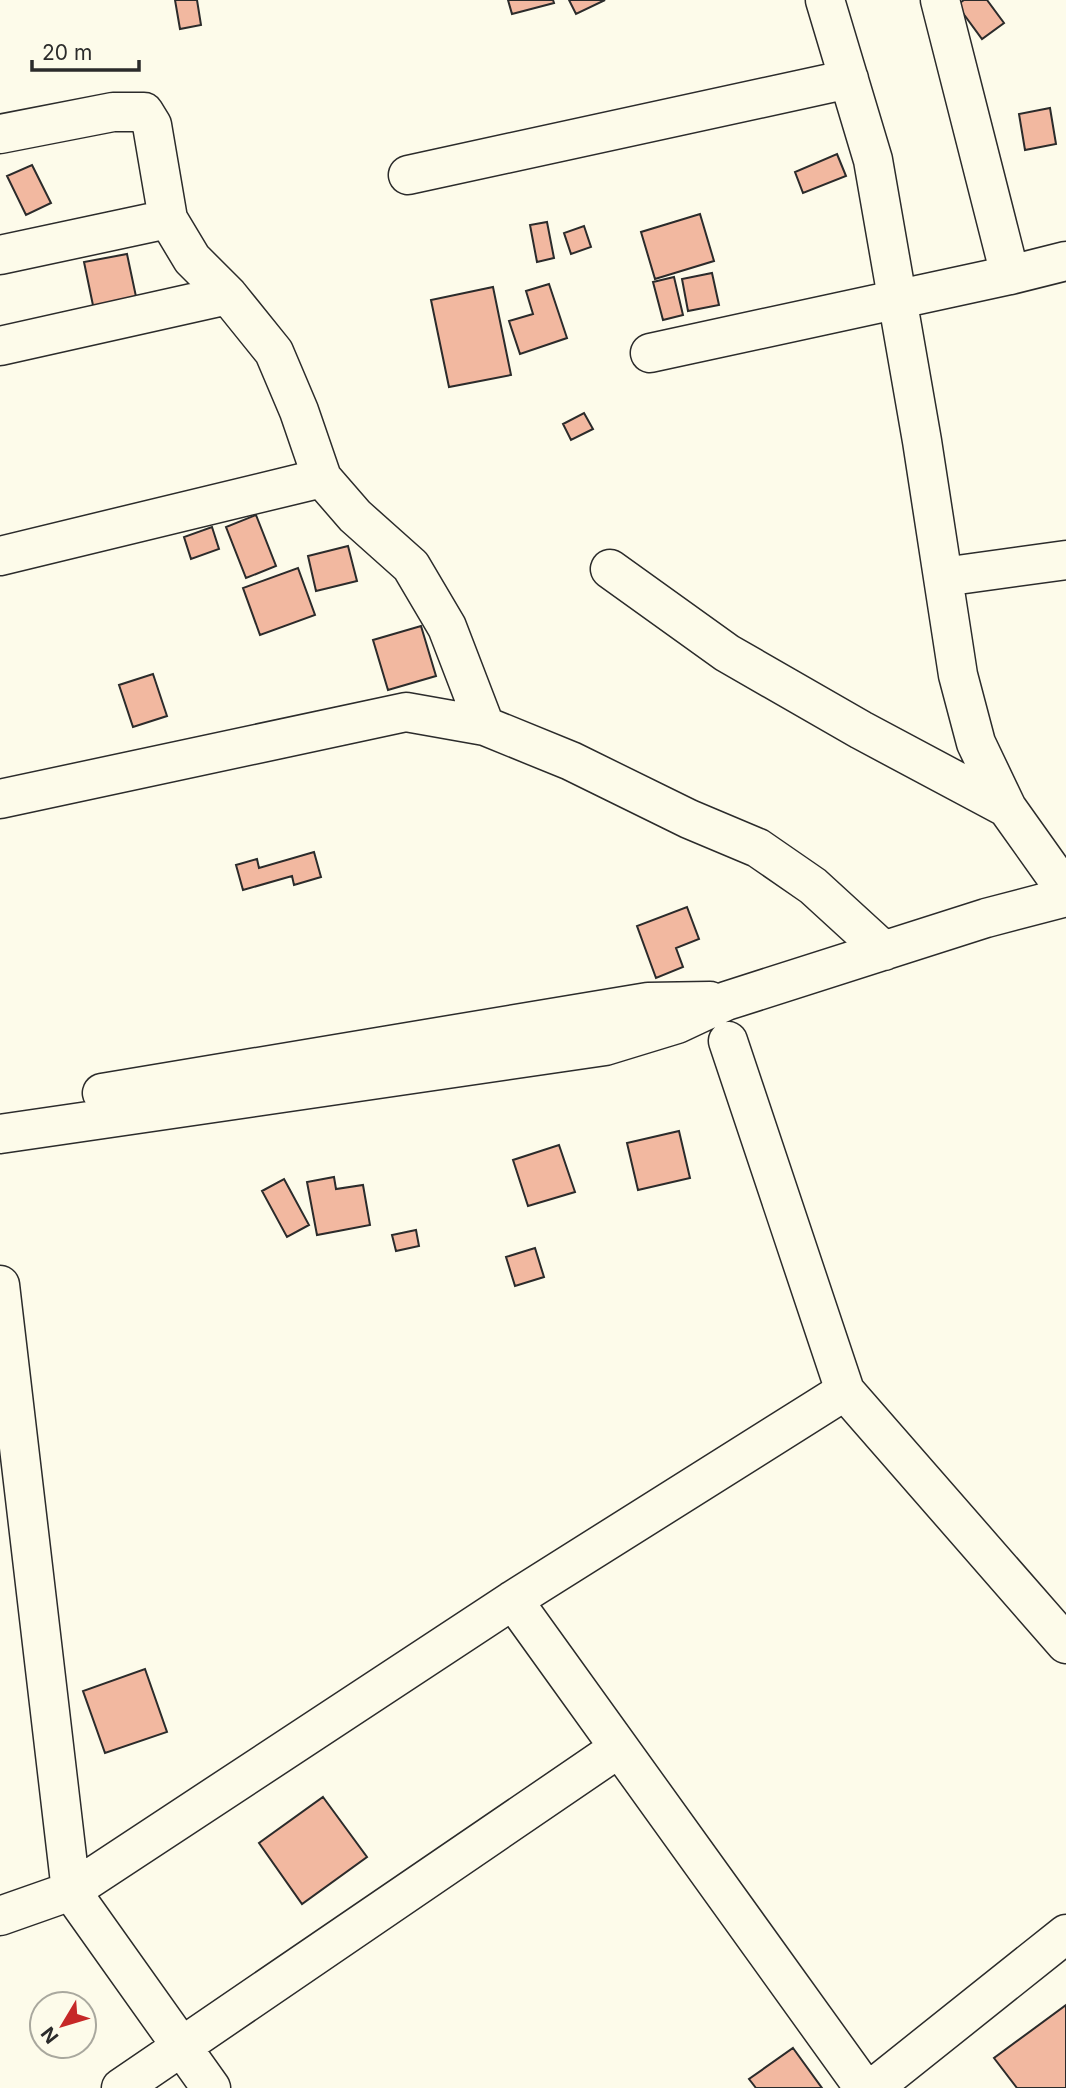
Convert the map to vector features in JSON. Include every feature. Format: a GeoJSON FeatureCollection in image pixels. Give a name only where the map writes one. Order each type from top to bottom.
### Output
{"type":"FeatureCollection","features":[{"type":"Feature","properties":{"kind":"street"},"geometry":{"type":"LineString","coordinates":[[825,0],[873,160],[922,441],[958,675],[976,743],[1007,808],[1066,891]]}},
{"type":"Feature","properties":{"kind":"street"},"geometry":{"type":"LineString","coordinates":[[940,0],[1010,275]]}},
{"type":"Feature","properties":{"kind":"street"},"geometry":{"type":"LineString","coordinates":[[408,175],[849,79]]}},
{"type":"Feature","properties":{"kind":"street"},"geometry":{"type":"LineString","coordinates":[[0,134],[113,112],[144,112],[152,125],[169,219],[192,259],[228,295],[274,352],[299,411],[322,478],[355,516],[411,566],[447,627],[485,726]]}},
{"type":"Feature","properties":{"kind":"street"},"geometry":{"type":"LineString","coordinates":[[0,255],[169,219]]}},
{"type":"Feature","properties":{"kind":"street"},"geometry":{"type":"LineString","coordinates":[[650,353],[1066,261]]}},
{"type":"Feature","properties":{"kind":"street"},"geometry":{"type":"LineString","coordinates":[[0,346],[228,295]]}},
{"type":"Feature","properties":{"kind":"street"},"geometry":{"type":"LineString","coordinates":[[0,556],[322,478]]}},
{"type":"Feature","properties":{"kind":"street"},"geometry":{"type":"LineString","coordinates":[[943,577],[1066,560]]}},
{"type":"Feature","properties":{"kind":"street"},"geometry":{"type":"LineString","coordinates":[[610,569],[727,653],[861,730],[1007,808]]}},
{"type":"Feature","properties":{"kind":"street"},"geometry":{"type":"LineString","coordinates":[[0,799],[406,712],[485,726],[571,761],[689,819],[758,848],[813,886],[884,951]]}},
{"type":"Feature","properties":{"kind":"street"},"geometry":{"type":"LineString","coordinates":[[0,1135],[605,1045],[677,1024],[726,1001],[986,918],[1066,897]]}},
{"type":"Feature","properties":{"kind":"street"},"geometry":{"type":"LineString","coordinates":[[0,1110],[648,1002],[726,1001]]}},
{"type":"Feature","properties":{"kind":"street"},"geometry":{"type":"LineString","coordinates":[[728,1041],[845,1391],[1066,1644]]}},
{"type":"Feature","properties":{"kind":"street"},"geometry":{"type":"LineString","coordinates":[[0,1285],[71,1891],[211,2088]]}},
{"type":"Feature","properties":{"kind":"street"},"geometry":{"type":"LineString","coordinates":[[1,1914],[71,1891],[513,1600],[845,1391]]}},
{"type":"Feature","properties":{"kind":"street"},"geometry":{"type":"LineString","coordinates":[[513,1600],[864,2088]]}},
{"type":"Feature","properties":{"kind":"street"},"geometry":{"type":"LineString","coordinates":[[121,2088],[619,1748]]}},
{"type":"Feature","properties":{"kind":"street"},"geometry":{"type":"LineString","coordinates":[[873,2088],[1066,1934]]}},
{"type":"Feature","properties":{"kind":"building"},"geometry":{"type":"Polygon","coordinates":[[[175,0],[197,0],[201,25],[180,29],[175,0]]]}},
{"type":"Feature","properties":{"kind":"building"},"geometry":{"type":"Polygon","coordinates":[[[508,0],[553,0],[554,3],[512,14],[508,0]]]}},
{"type":"Feature","properties":{"kind":"building"},"geometry":{"type":"Polygon","coordinates":[[[569,0],[605,0],[576,14],[569,0]]]}},
{"type":"Feature","properties":{"kind":"building"},"geometry":{"type":"Polygon","coordinates":[[[964,0],[987,0],[1004,23],[982,39],[957,5],[964,0]]]}},
{"type":"Feature","properties":{"kind":"building"},"geometry":{"type":"Polygon","coordinates":[[[1050,108],[1056,144],[1025,150],[1019,114],[1050,108]]]}},
{"type":"Feature","properties":{"kind":"building"},"geometry":{"type":"Polygon","coordinates":[[[837,154],[846,176],[803,193],[795,172],[837,154]]]}},
{"type":"Feature","properties":{"kind":"building"},"geometry":{"type":"Polygon","coordinates":[[[32,165],[51,203],[26,215],[7,176],[32,165]]]}},
{"type":"Feature","properties":{"kind":"building"},"geometry":{"type":"Polygon","coordinates":[[[700,214],[714,261],[655,279],[641,232],[700,214]]]}},
{"type":"Feature","properties":{"kind":"building"},"geometry":{"type":"Polygon","coordinates":[[[547,222],[554,258],[537,262],[530,225],[547,222]]]}},
{"type":"Feature","properties":{"kind":"building"},"geometry":{"type":"Polygon","coordinates":[[[584,226],[591,247],[571,254],[564,233],[584,226]]]}},
{"type":"Feature","properties":{"kind":"building"},"geometry":{"type":"Polygon","coordinates":[[[127,254],[138,306],[95,315],[84,262],[127,254]]]}},
{"type":"Feature","properties":{"kind":"building"},"geometry":{"type":"Polygon","coordinates":[[[712,273],[719,305],[688,311],[682,279],[712,273]]]}},
{"type":"Feature","properties":{"kind":"building"},"geometry":{"type":"Polygon","coordinates":[[[674,277],[683,315],[663,320],[653,282],[674,277]]]}},
{"type":"Feature","properties":{"kind":"building"},"geometry":{"type":"Polygon","coordinates":[[[549,284],[567,338],[520,354],[509,321],[533,314],[526,291],[549,284]]]}},
{"type":"Feature","properties":{"kind":"building"},"geometry":{"type":"Polygon","coordinates":[[[493,287],[511,375],[449,387],[431,300],[493,287]]]}},
{"type":"Feature","properties":{"kind":"building"},"geometry":{"type":"Polygon","coordinates":[[[584,413],[593,429],[571,440],[563,424],[584,413]]]}},
{"type":"Feature","properties":{"kind":"building"},"geometry":{"type":"Polygon","coordinates":[[[256,515],[276,566],[246,578],[226,527],[256,515]]]}},
{"type":"Feature","properties":{"kind":"building"},"geometry":{"type":"Polygon","coordinates":[[[212,527],[219,549],[191,559],[184,537],[212,527]]]}},
{"type":"Feature","properties":{"kind":"building"},"geometry":{"type":"Polygon","coordinates":[[[348,546],[357,581],[316,591],[308,556],[348,546]]]}},
{"type":"Feature","properties":{"kind":"building"},"geometry":{"type":"Polygon","coordinates":[[[298,568],[315,615],[260,635],[243,588],[298,568]]]}},
{"type":"Feature","properties":{"kind":"building"},"geometry":{"type":"Polygon","coordinates":[[[421,626],[436,676],[388,690],[373,640],[421,626]]]}},
{"type":"Feature","properties":{"kind":"building"},"geometry":{"type":"Polygon","coordinates":[[[153,674],[167,716],[133,727],[119,685],[153,674]]]}},
{"type":"Feature","properties":{"kind":"building"},"geometry":{"type":"Polygon","coordinates":[[[314,852],[321,877],[294,885],[292,876],[243,890],[236,865],[257,859],[259,868],[314,852]]]}},
{"type":"Feature","properties":{"kind":"building"},"geometry":{"type":"Polygon","coordinates":[[[687,907],[699,939],[676,948],[683,967],[656,978],[637,926],[687,907]]]}},
{"type":"Feature","properties":{"kind":"building"},"geometry":{"type":"Polygon","coordinates":[[[679,1131],[690,1178],[638,1190],[627,1143],[679,1131]]]}},
{"type":"Feature","properties":{"kind":"building"},"geometry":{"type":"Polygon","coordinates":[[[559,1145],[575,1192],[528,1206],[513,1160],[559,1145]]]}},
{"type":"Feature","properties":{"kind":"building"},"geometry":{"type":"Polygon","coordinates":[[[334,1177],[336,1189],[363,1185],[370,1225],[317,1235],[307,1182],[334,1177]]]}},
{"type":"Feature","properties":{"kind":"building"},"geometry":{"type":"Polygon","coordinates":[[[284,1179],[309,1225],[287,1237],[262,1191],[284,1179]]]}},
{"type":"Feature","properties":{"kind":"building"},"geometry":{"type":"Polygon","coordinates":[[[416,1230],[419,1246],[396,1251],[392,1235],[416,1230]]]}},
{"type":"Feature","properties":{"kind":"building"},"geometry":{"type":"Polygon","coordinates":[[[535,1248],[544,1277],[515,1286],[506,1257],[535,1248]]]}},
{"type":"Feature","properties":{"kind":"building"},"geometry":{"type":"Polygon","coordinates":[[[145,1669],[167,1732],[105,1753],[83,1691],[145,1669]]]}},
{"type":"Feature","properties":{"kind":"building"},"geometry":{"type":"Polygon","coordinates":[[[323,1797],[367,1857],[302,1904],[259,1843],[323,1797]]]}},
{"type":"Feature","properties":{"kind":"building"},"geometry":{"type":"Polygon","coordinates":[[[1066,2005],[1066,2088],[1017,2088],[994,2058],[1066,2005]]]}},
{"type":"Feature","properties":{"kind":"building"},"geometry":{"type":"Polygon","coordinates":[[[793,2048],[822,2088],[756,2088],[749,2079],[793,2048]]]}}]}
